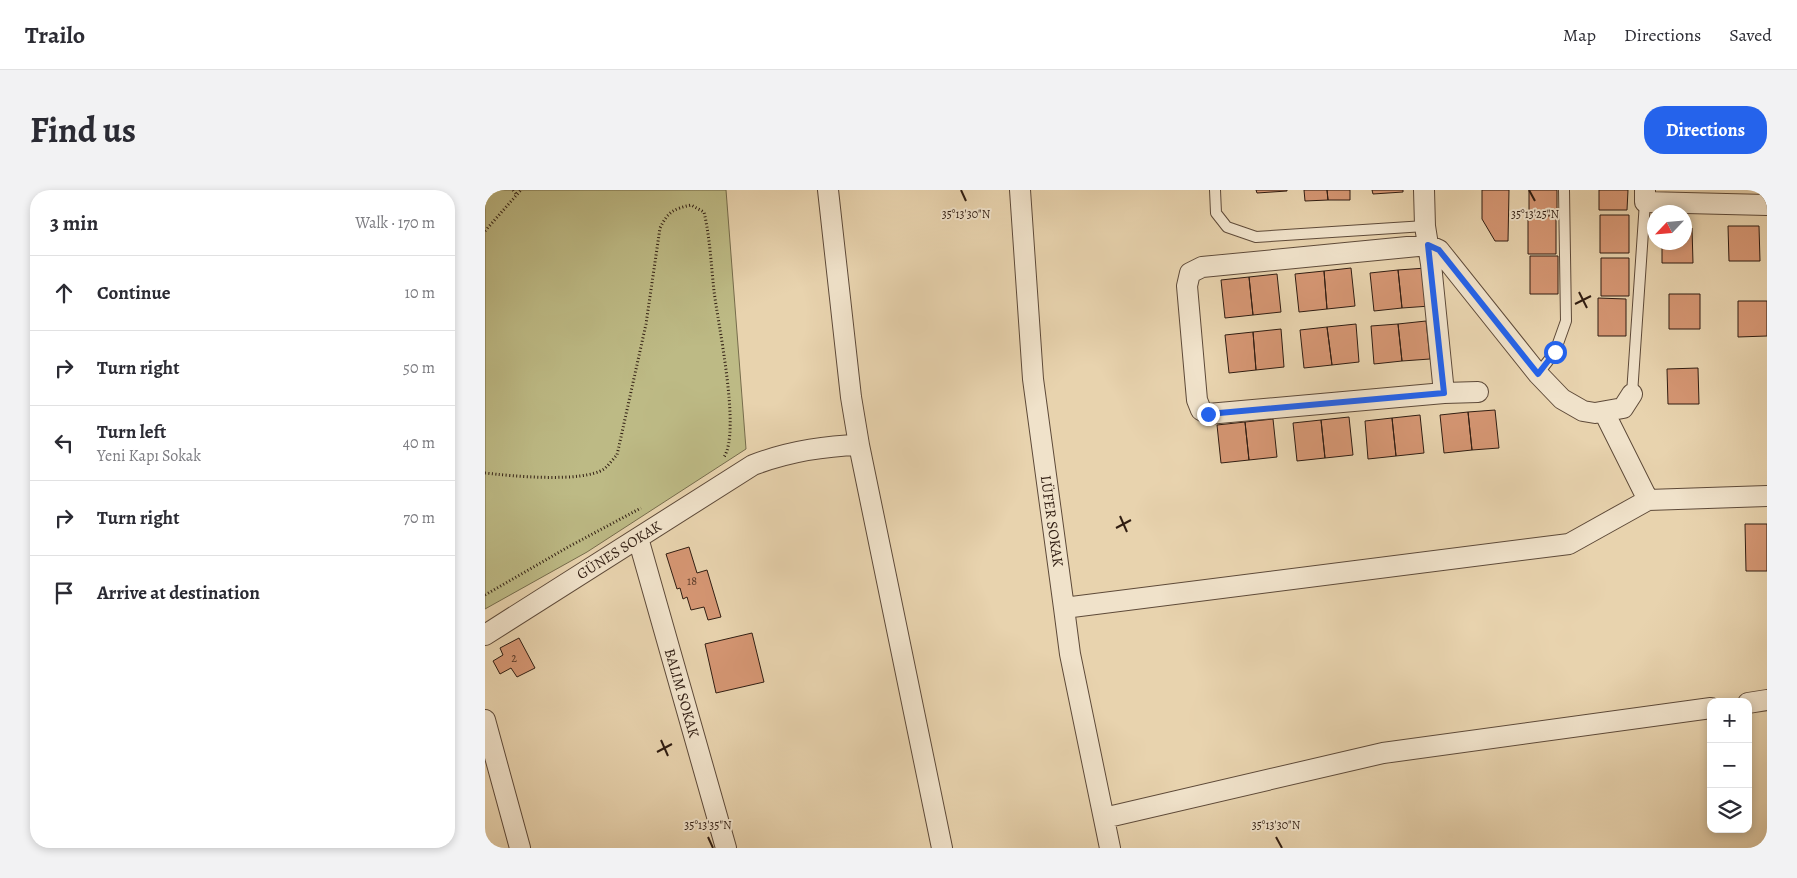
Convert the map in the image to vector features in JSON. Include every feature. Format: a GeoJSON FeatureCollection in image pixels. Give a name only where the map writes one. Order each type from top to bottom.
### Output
{"type":"FeatureCollection","features":[{"type":"Feature","properties":{"kind":"street"},"geometry":{"type":"LineString","coordinates":[[828,190],[851,397],[859,445],[942,848]]}},
{"type":"Feature","properties":{"kind":"street","name":"LÜFER SOKAK"},"geometry":{"type":"LineString","coordinates":[[1020,190],[1033,379],[1070,654],[1110,848]]}},
{"type":"Feature","properties":{"kind":"street"},"geometry":{"type":"LineString","coordinates":[[1424,190],[1427,236],[1444,393]]}},
{"type":"Feature","properties":{"kind":"street"},"geometry":{"type":"LineString","coordinates":[[1645,196],[1767,205]]}},
{"type":"Feature","properties":{"kind":"street"},"geometry":{"type":"LineString","coordinates":[[1427,236],[1538,374],[1562,399],[1583,411],[1595,413],[1623,408],[1632,394]]}},
{"type":"Feature","properties":{"kind":"street"},"geometry":{"type":"LineString","coordinates":[[1427,236],[1202,267],[1190,273],[1187,286],[1197,400],[1201,410],[1208,414],[1444,393],[1478,392]]}},
{"type":"Feature","properties":{"kind":"street"},"geometry":{"type":"LineString","coordinates":[[1603,412],[1647,500]]}},
{"type":"Feature","properties":{"kind":"street","name":"GÜNES SOKAK"},"geometry":{"type":"LineString","coordinates":[[485,635],[753,465],[776,456],[830,446],[859,445]]}},
{"type":"Feature","properties":{"kind":"street"},"geometry":{"type":"LineString","coordinates":[[1064,608],[1569,544],[1647,500],[1767,496]]}},
{"type":"Feature","properties":{"kind":"street"},"geometry":{"type":"LineString","coordinates":[[638,538],[726,848]]}},
{"type":"Feature","properties":{"kind":"street"},"geometry":{"type":"LineString","coordinates":[[1752,702],[1767,700]]}},
{"type":"Feature","properties":{"kind":"street"},"geometry":{"type":"LineString","coordinates":[[1103,818],[1383,753],[1707,709]]}},
{"type":"Feature","properties":{"kind":"street"},"geometry":{"type":"LineString","coordinates":[[485,720],[520,848]]}},
{"type":"Feature","properties":{"kind":"lane"},"geometry":{"type":"LineString","coordinates":[[1215,190],[1216,213],[1227,227],[1256,236],[1427,236]]}},
{"type":"Feature","properties":{"kind":"lane"},"geometry":{"type":"LineString","coordinates":[[1538,374],[1555,352],[1566,321],[1564,190]]}},
{"type":"Feature","properties":{"kind":"lane"},"geometry":{"type":"LineString","coordinates":[[1632,394],[1645,196]]}},
{"type":"Feature","properties":{"kind":"path"},"geometry":{"type":"LineString","coordinates":[[513,190],[517,195]]}},
{"type":"Feature","properties":{"kind":"path"},"geometry":{"type":"LineString","coordinates":[[485,232],[521,190]]}},
{"type":"Feature","properties":{"kind":"path"},"geometry":{"type":"LineString","coordinates":[[485,473],[528,478],[590,474],[604,469],[617,455],[647,324],[660,228],[666,216],[677,208],[691,205],[704,212],[709,233],[714,290],[728,383],[731,424],[727,452],[719,464]]}},
{"type":"Feature","properties":{"kind":"path"},"geometry":{"type":"LineString","coordinates":[[485,595],[570,546],[644,507]]}},
{"type":"Feature","properties":{"kind":"shaded area"},"geometry":{"type":"Polygon","coordinates":[[[485,190],[726,190],[746,449],[587,552],[485,609],[485,190]]]}},
{"type":"Feature","properties":{"kind":"building"},"geometry":{"type":"Polygon","coordinates":[[[1256,190],[1287,190],[1287,191],[1257,193],[1256,190]]]}},
{"type":"Feature","properties":{"kind":"building"},"geometry":{"type":"Polygon","coordinates":[[[1304,190],[1327,190],[1328,200],[1305,201],[1304,190]]]}},
{"type":"Feature","properties":{"kind":"building"},"geometry":{"type":"Polygon","coordinates":[[[1327,190],[1350,190],[1350,200],[1328,200],[1327,190]]]}},
{"type":"Feature","properties":{"kind":"building"},"geometry":{"type":"Polygon","coordinates":[[[1372,190],[1403,190],[1403,192],[1373,194],[1372,190]]]}},
{"type":"Feature","properties":{"kind":"building"},"geometry":{"type":"Polygon","coordinates":[[[1482,190],[1509,190],[1508,241],[1495,241],[1482,219],[1482,190]]]}},
{"type":"Feature","properties":{"kind":"building"},"geometry":{"type":"Polygon","coordinates":[[[1529,190],[1557,190],[1557,215],[1529,215],[1529,190]]]}},
{"type":"Feature","properties":{"kind":"building"},"geometry":{"type":"Polygon","coordinates":[[[1599,190],[1628,190],[1627,210],[1599,210],[1599,190]]]}},
{"type":"Feature","properties":{"kind":"building"},"geometry":{"type":"Polygon","coordinates":[[[1600,215],[1629,215],[1629,253],[1600,253],[1600,215]]]}},
{"type":"Feature","properties":{"kind":"building"},"geometry":{"type":"Polygon","coordinates":[[[1528,216],[1556,216],[1556,254],[1528,254],[1528,216]]]}},
{"type":"Feature","properties":{"kind":"building"},"geometry":{"type":"Polygon","coordinates":[[[1728,226],[1759,226],[1760,261],[1729,261],[1728,226]]]}},
{"type":"Feature","properties":{"kind":"building"},"geometry":{"type":"Polygon","coordinates":[[[1692,228],[1693,263],[1662,263],[1662,250],[1692,250],[1692,228]]]}},
{"type":"Feature","properties":{"kind":"building"},"geometry":{"type":"Polygon","coordinates":[[[1530,256],[1558,256],[1558,294],[1530,294],[1530,256]]]}},
{"type":"Feature","properties":{"kind":"building"},"geometry":{"type":"Polygon","coordinates":[[[1601,258],[1629,258],[1629,296],[1601,296],[1601,258]]]}},
{"type":"Feature","properties":{"kind":"building"},"geometry":{"type":"Polygon","coordinates":[[[1351,268],[1355,306],[1327,309],[1324,271],[1351,268]]]}},
{"type":"Feature","properties":{"kind":"building"},"geometry":{"type":"Polygon","coordinates":[[[1426,268],[1430,306],[1402,308],[1398,270],[1426,268]]]}},
{"type":"Feature","properties":{"kind":"building"},"geometry":{"type":"Polygon","coordinates":[[[1398,270],[1402,308],[1374,311],[1370,273],[1398,270]]]}},
{"type":"Feature","properties":{"kind":"building"},"geometry":{"type":"Polygon","coordinates":[[[1324,271],[1327,309],[1299,312],[1295,274],[1324,271]]]}},
{"type":"Feature","properties":{"kind":"building"},"geometry":{"type":"Polygon","coordinates":[[[1277,274],[1281,312],[1253,315],[1249,277],[1277,274]]]}},
{"type":"Feature","properties":{"kind":"building"},"geometry":{"type":"Polygon","coordinates":[[[1249,277],[1253,315],[1225,318],[1221,280],[1249,277]]]}},
{"type":"Feature","properties":{"kind":"building"},"geometry":{"type":"Polygon","coordinates":[[[1669,294],[1700,294],[1700,329],[1669,329],[1669,294]]]}},
{"type":"Feature","properties":{"kind":"building"},"geometry":{"type":"Polygon","coordinates":[[[1598,298],[1626,299],[1626,336],[1598,336],[1598,298]]]}},
{"type":"Feature","properties":{"kind":"building"},"geometry":{"type":"Polygon","coordinates":[[[1738,301],[1767,301],[1767,336],[1738,337],[1738,301]]]}},
{"type":"Feature","properties":{"kind":"building"},"geometry":{"type":"Polygon","coordinates":[[[1426,321],[1430,359],[1402,361],[1398,324],[1426,321]]]}},
{"type":"Feature","properties":{"kind":"building"},"geometry":{"type":"Polygon","coordinates":[[[1356,324],[1359,362],[1332,365],[1327,327],[1356,324]]]}},
{"type":"Feature","properties":{"kind":"building"},"geometry":{"type":"Polygon","coordinates":[[[1398,324],[1402,361],[1374,364],[1371,326],[1398,324]]]}},
{"type":"Feature","properties":{"kind":"building"},"geometry":{"type":"Polygon","coordinates":[[[1327,327],[1332,365],[1304,368],[1300,330],[1327,327]]]}},
{"type":"Feature","properties":{"kind":"building"},"geometry":{"type":"Polygon","coordinates":[[[1281,329],[1284,367],[1256,370],[1253,332],[1281,329]]]}},
{"type":"Feature","properties":{"kind":"building"},"geometry":{"type":"Polygon","coordinates":[[[1253,332],[1256,370],[1229,373],[1225,335],[1253,332]]]}},
{"type":"Feature","properties":{"kind":"building"},"geometry":{"type":"Polygon","coordinates":[[[1698,368],[1699,404],[1668,404],[1667,369],[1698,368]]]}},
{"type":"Feature","properties":{"kind":"building"},"geometry":{"type":"Polygon","coordinates":[[[1495,410],[1499,448],[1472,450],[1468,412],[1495,410]]]}},
{"type":"Feature","properties":{"kind":"building"},"geometry":{"type":"Polygon","coordinates":[[[1468,412],[1472,450],[1444,453],[1440,415],[1468,412]]]}},
{"type":"Feature","properties":{"kind":"building"},"geometry":{"type":"Polygon","coordinates":[[[1420,415],[1424,453],[1396,456],[1392,418],[1420,415]]]}},
{"type":"Feature","properties":{"kind":"building"},"geometry":{"type":"Polygon","coordinates":[[[1349,417],[1353,455],[1325,458],[1321,420],[1349,417]]]}},
{"type":"Feature","properties":{"kind":"building"},"geometry":{"type":"Polygon","coordinates":[[[1392,418],[1396,456],[1368,459],[1365,421],[1392,418]]]}},
{"type":"Feature","properties":{"kind":"building"},"geometry":{"type":"Polygon","coordinates":[[[1273,419],[1277,457],[1249,460],[1245,422],[1273,419]]]}},
{"type":"Feature","properties":{"kind":"building"},"geometry":{"type":"Polygon","coordinates":[[[1321,420],[1325,458],[1297,461],[1293,423],[1321,420]]]}},
{"type":"Feature","properties":{"kind":"building"},"geometry":{"type":"Polygon","coordinates":[[[1245,422],[1249,460],[1221,463],[1217,425],[1245,422]]]}},
{"type":"Feature","properties":{"kind":"building"},"geometry":{"type":"Polygon","coordinates":[[[1745,524],[1767,524],[1767,571],[1746,571],[1745,524]]]}},
{"type":"Feature","properties":{"kind":"building"},"geometry":{"type":"Polygon","coordinates":[[[689,547],[697,573],[707,570],[721,617],[708,620],[704,607],[691,610],[687,597],[683,599],[680,588],[677,589],[666,554],[689,547]]]}},
{"type":"Feature","properties":{"kind":"building"},"geometry":{"type":"Polygon","coordinates":[[[752,633],[764,682],[716,693],[705,644],[752,633]]]}},
{"type":"Feature","properties":{"kind":"building"},"geometry":{"type":"Polygon","coordinates":[[[519,638],[535,668],[517,677],[511,668],[500,674],[493,661],[503,655],[500,648],[519,638]]]}},
{"type":"Feature","properties":{"kind":"route"},"geometry":{"type":"LineString","coordinates":[[1208,414],[1444,393],[1428,245],[1439,250],[1538,374],[1555,352]]}}]}
